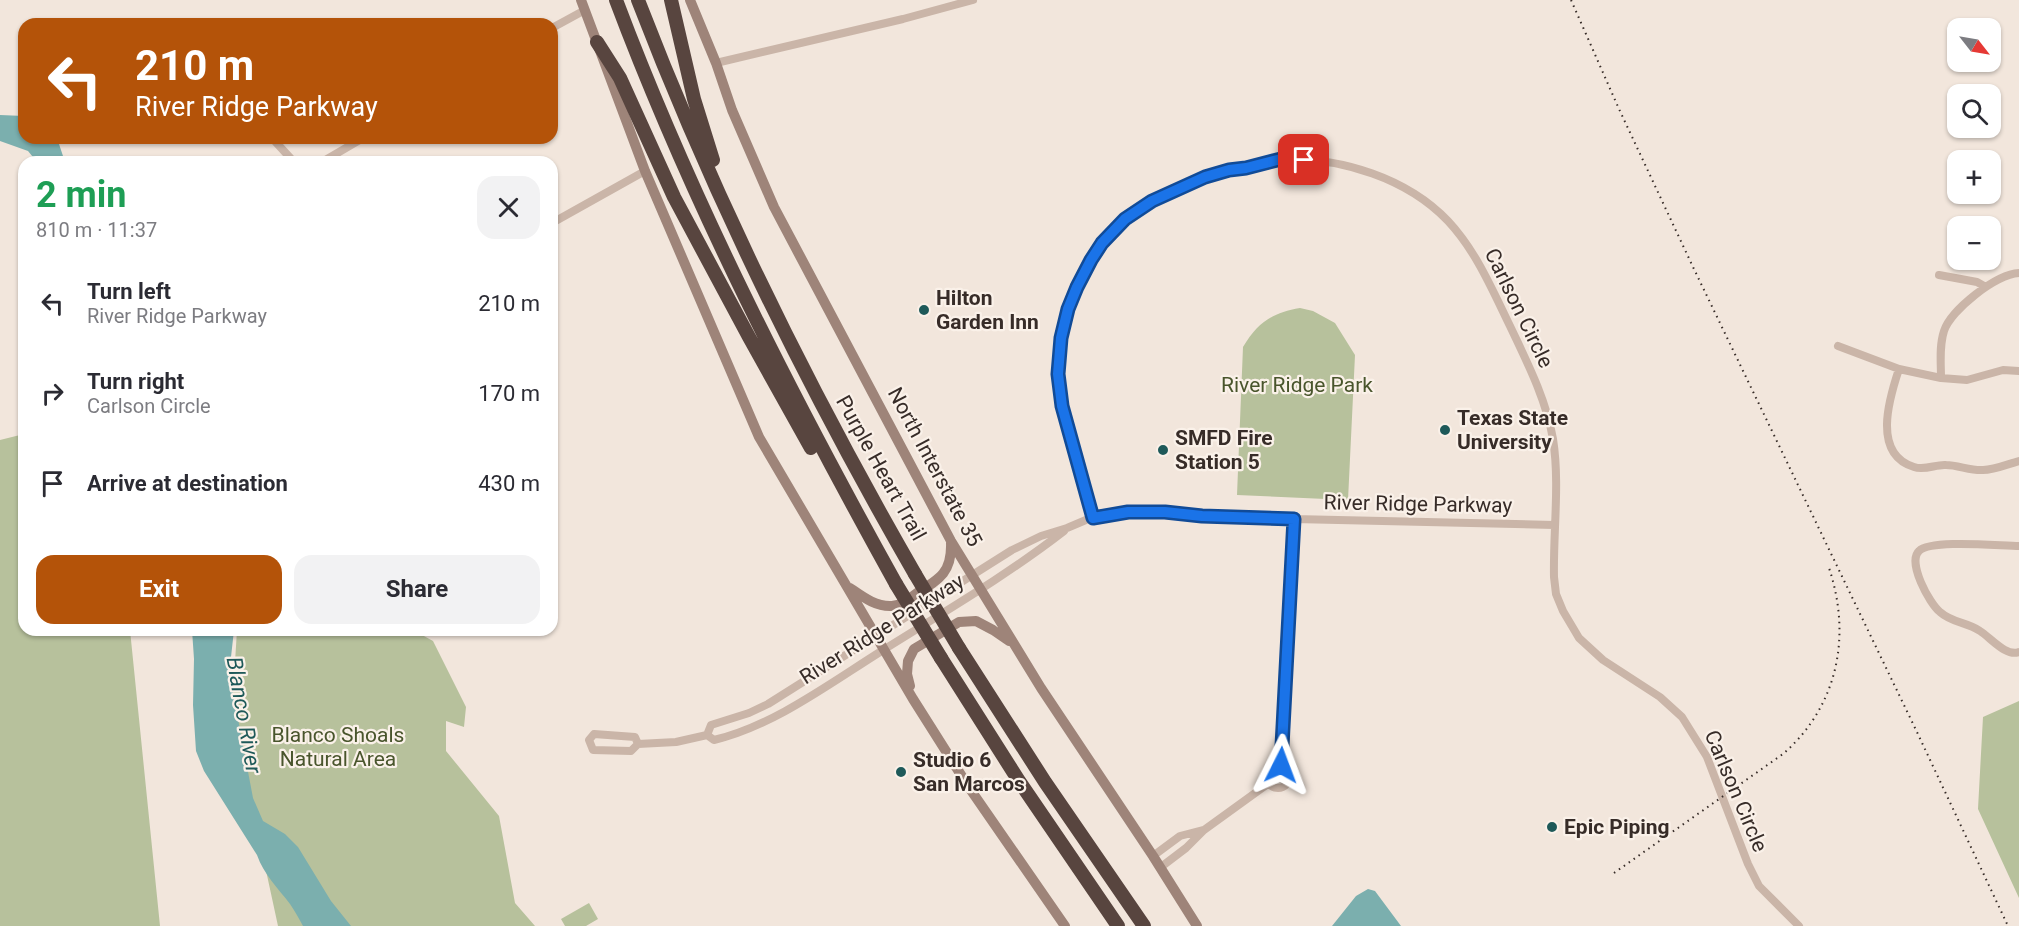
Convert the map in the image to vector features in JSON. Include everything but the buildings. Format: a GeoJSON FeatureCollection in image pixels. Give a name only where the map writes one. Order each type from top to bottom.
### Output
{"type":"FeatureCollection","features":[{"type":"Feature","properties":{"kind":"highway","name":"Purple Heart Trail"},"geometry":{"type":"LineString","coordinates":[[616,0],[699,198],[796,400],[896,584],[941,658],[1025,791],[1118,926]]}},
{"type":"Feature","properties":{"kind":"highway","name":"Purple Heart Trail"},"geometry":{"type":"LineString","coordinates":[[638,0],[696,142],[826,413],[915,574],[959,648],[1045,782],[1144,926]]}},
{"type":"Feature","properties":{"kind":"highway"},"geometry":{"type":"LineString","coordinates":[[671,0],[694,99],[735,225]]}},
{"type":"Feature","properties":{"kind":"highway"},"geometry":{"type":"LineString","coordinates":[[597,42],[620,78],[674,197],[749,338],[840,499],[879,563],[896,584]]}},
{"type":"Feature","properties":{"kind":"main road","name":"North Interstate 35"},"geometry":{"type":"LineString","coordinates":[[690,0],[716,63],[732,110],[774,207],[951,542],[1012,643],[1154,856],[1197,926]]}},
{"type":"Feature","properties":{"kind":"main road"},"geometry":{"type":"LineString","coordinates":[[583,5],[645,171],[759,437],[913,699],[968,786],[1065,926]]}},
{"type":"Feature","properties":{"kind":"main road"},"geometry":{"type":"LineString","coordinates":[[848,586],[871,602],[891,606],[901,604],[940,579],[951,556],[951,542]]}},
{"type":"Feature","properties":{"kind":"main road"},"geometry":{"type":"LineString","coordinates":[[913,699],[907,674],[914,649],[959,621],[976,621],[1012,643]]}},
{"type":"Feature","properties":{"kind":"street"},"geometry":{"type":"LineString","coordinates":[[716,63],[973,0]]}},
{"type":"Feature","properties":{"kind":"street"},"geometry":{"type":"LineString","coordinates":[[558,24],[583,5]]}},
{"type":"Feature","properties":{"kind":"street"},"geometry":{"type":"LineString","coordinates":[[278,144],[288,156]]}},
{"type":"Feature","properties":{"kind":"street"},"geometry":{"type":"LineString","coordinates":[[332,156],[353,144]]}},
{"type":"Feature","properties":{"kind":"street","name":"Carlson Circle"},"geometry":{"type":"LineString","coordinates":[[1093,518],[1062,406],[1058,374],[1061,338],[1068,309],[1084,273],[1102,243],[1125,219],[1152,201],[1213,174],[1281,159],[1336,164],[1373,173],[1419,198],[1447,221],[1474,255],[1506,317],[1544,402],[1553,440],[1554,577],[1556,594],[1563,611],[1579,638],[1603,660],[1660,697],[1682,717],[1707,757],[1748,864],[1759,886],[1799,926]]}},
{"type":"Feature","properties":{"kind":"street"},"geometry":{"type":"LineString","coordinates":[[558,220],[645,171]]}},
{"type":"Feature","properties":{"kind":"street"},"geometry":{"type":"LineString","coordinates":[[1941,378],[1941,341],[1950,320],[1984,286],[2000,277],[2019,273]]}},
{"type":"Feature","properties":{"kind":"street"},"geometry":{"type":"LineString","coordinates":[[1939,275],[1977,282],[1984,286]]}},
{"type":"Feature","properties":{"kind":"street"},"geometry":{"type":"LineString","coordinates":[[1838,346],[1899,369],[1941,378],[1967,380],[2003,370],[2019,371]]}},
{"type":"Feature","properties":{"kind":"street"},"geometry":{"type":"LineString","coordinates":[[1899,369],[1890,395],[1886,423],[1887,437],[1892,450],[1903,462],[1916,468],[1946,464],[1984,471],[2019,461]]}},
{"type":"Feature","properties":{"kind":"street","name":"River Ridge Parkway"},"geometry":{"type":"LineString","coordinates":[[707,735],[711,725],[749,713],[768,704],[1012,550],[1041,536],[1093,518],[1128,512],[1165,512],[1202,516],[1554,525]]}},
{"type":"Feature","properties":{"kind":"street"},"geometry":{"type":"LineString","coordinates":[[1281,765],[1294,519]]}},
{"type":"Feature","properties":{"kind":"street","name":"River Ridge Parkway"},"geometry":{"type":"LineString","coordinates":[[638,744],[635,737],[621,735],[594,734],[589,740],[593,750],[631,751],[638,744],[676,742],[707,735],[714,740],[760,724],[1021,564],[1067,528]]}},
{"type":"Feature","properties":{"kind":"street"},"geometry":{"type":"LineString","coordinates":[[2019,546],[1937,544],[1920,549],[1915,556],[1919,579],[1937,610],[1950,620],[1967,623],[2007,651],[2015,654],[2019,652]]}},
{"type":"Feature","properties":{"kind":"street"},"geometry":{"type":"LineString","coordinates":[[1274,765],[1281,765],[1289,771],[1289,781],[1281,788],[1274,787],[1269,783],[1267,776],[1274,765]]}},
{"type":"Feature","properties":{"kind":"street"},"geometry":{"type":"LineString","coordinates":[[1161,867],[1186,848],[1204,830],[1269,783]]}},
{"type":"Feature","properties":{"kind":"street"},"geometry":{"type":"LineString","coordinates":[[1154,856],[1180,836],[1204,830]]}},
{"type":"Feature","properties":{"kind":"green space","name":"River Ridge Park"},"geometry":{"type":"Polygon","coordinates":[[[1300,308],[1313,311],[1335,323],[1355,355],[1348,500],[1237,495],[1243,347],[1254,331],[1267,320],[1300,308]]]}},
{"type":"Feature","properties":{"kind":"green space"},"geometry":{"type":"Polygon","coordinates":[[[18,436],[18,636],[131,636],[160,926],[0,926],[0,440],[18,436]]]}},
{"type":"Feature","properties":{"kind":"green space","name":"Blanco Shoals Natural Area"},"geometry":{"type":"Polygon","coordinates":[[[237,636],[424,636],[433,641],[466,707],[464,727],[446,721],[446,751],[499,816],[515,903],[535,926],[278,926],[254,815],[227,792],[237,636]]]}},
{"type":"Feature","properties":{"kind":"green space"},"geometry":{"type":"Polygon","coordinates":[[[2019,701],[2019,898],[1978,809],[1983,717],[2019,701]]]}},
{"type":"Feature","properties":{"kind":"green space"},"geometry":{"type":"Polygon","coordinates":[[[589,903],[598,919],[586,926],[565,926],[561,919],[589,903]]]}},
{"type":"Feature","properties":{"kind":"water"},"geometry":{"type":"Polygon","coordinates":[[[0,115],[18,116],[18,144],[59,144],[63,156],[32,156],[28,151],[0,141],[0,115]]]}},
{"type":"Feature","properties":{"kind":"water"},"geometry":{"type":"Polygon","coordinates":[[[192,636],[233,636],[231,682],[253,798],[263,821],[285,834],[298,847],[331,901],[351,926],[303,926],[290,904],[267,875],[257,855],[204,771],[196,751],[193,705],[192,636]]]}},
{"type":"Feature","properties":{"kind":"water"},"geometry":{"type":"Polygon","coordinates":[[[1368,889],[1375,891],[1401,926],[1332,926],[1356,896],[1368,889]]]}},
{"type":"Feature","properties":{"kind":"railway"},"geometry":{"type":"LineString","coordinates":[[1571,0],[1693,267],[2008,926]]}},
{"type":"Feature","properties":{"kind":"railway"},"geometry":{"type":"LineString","coordinates":[[1614,873],[1783,754],[1802,735],[1817,714],[1836,667],[1839,642],[1839,617],[1828,565]]}},
{"type":"Feature","properties":{"kind":"place","name":"Hilton Garden Inn"},"geometry":{"type":"Point","coordinates":[924,310]}},
{"type":"Feature","properties":{"kind":"place","name":"Texas State University"},"geometry":{"type":"Point","coordinates":[1445,430]}},
{"type":"Feature","properties":{"kind":"place","name":"SMFD Fire Station 5"},"geometry":{"type":"Point","coordinates":[1163,450]}},
{"type":"Feature","properties":{"kind":"place","name":"Studio 6 San Marcos"},"geometry":{"type":"Point","coordinates":[901,772]}},
{"type":"Feature","properties":{"kind":"place","name":"Epic Piping"},"geometry":{"type":"Point","coordinates":[1552,827]}},
{"type":"Feature","properties":{"kind":"route"},"geometry":{"type":"LineString","coordinates":[[1281,765],[1294,519],[1202,516],[1165,512],[1128,512],[1093,518],[1062,406],[1058,374],[1061,338],[1068,309],[1077,287],[1102,243],[1125,219],[1152,201],[1205,177],[1281,159],[1304,160]]}},
{"type":"Feature","properties":{"kind":"water label","name":"Blanco River"},"geometry":{"type":"Point","coordinates":[244,715]}}]}
